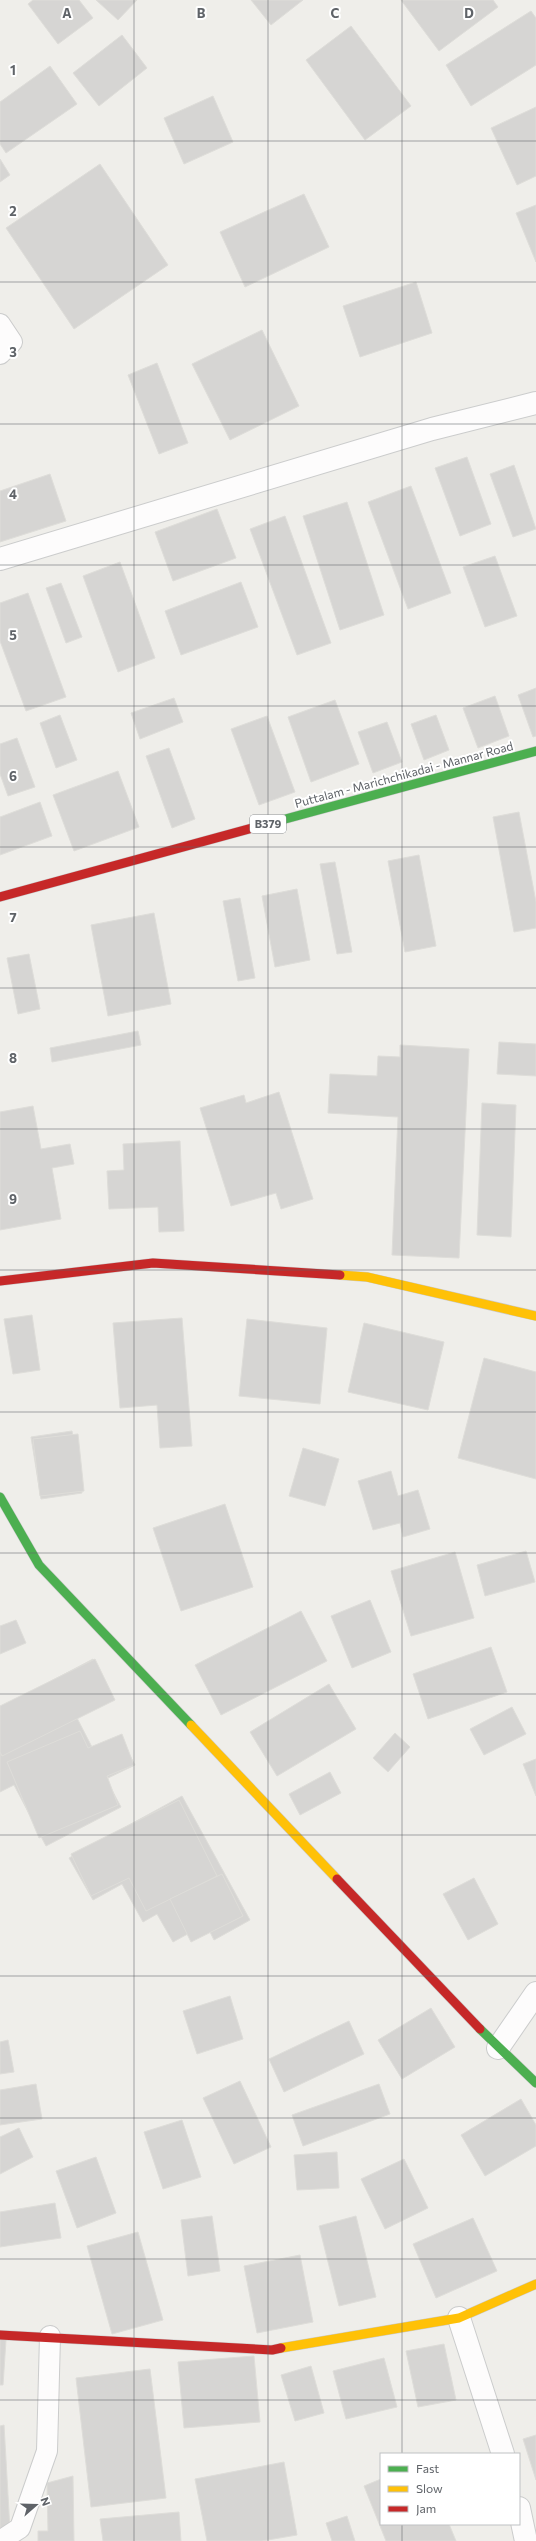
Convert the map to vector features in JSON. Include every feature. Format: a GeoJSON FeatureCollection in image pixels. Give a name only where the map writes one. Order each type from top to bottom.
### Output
{"type":"FeatureCollection","features":[{"type":"Feature","properties":{"kind":"street"},"geometry":{"type":"LineString","coordinates":[[0,559],[432,429],[536,403]]}},
{"type":"Feature","properties":{"kind":"street","name":"Puttalam - Marichchikadai - Mannar Road"},"geometry":{"type":"LineString","coordinates":[[0,897],[536,751]]}},
{"type":"Feature","properties":{"kind":"street"},"geometry":{"type":"LineString","coordinates":[[0,1282],[153,1263],[367,1277],[536,1316]]}},
{"type":"Feature","properties":{"kind":"street"},"geometry":{"type":"LineString","coordinates":[[0,1497],[39,1565],[498,2048],[536,2083]]}},
{"type":"Feature","properties":{"kind":"street"},"geometry":{"type":"LineString","coordinates":[[498,2048],[536,1993]]}},
{"type":"Feature","properties":{"kind":"street"},"geometry":{"type":"LineString","coordinates":[[0,2335],[50,2336],[272,2350],[459,2318],[536,2284]]}},
{"type":"Feature","properties":{"kind":"street"},"geometry":{"type":"LineString","coordinates":[[459,2318],[502,2453]]}},
{"type":"Feature","properties":{"kind":"street"},"geometry":{"type":"LineString","coordinates":[[520,2513],[526,2541]]}},
{"type":"Feature","properties":{"kind":"lane"},"geometry":{"type":"LineString","coordinates":[[0,324],[12,342],[0,354]]}},
{"type":"Feature","properties":{"kind":"lane"},"geometry":{"type":"LineString","coordinates":[[0,2541],[20,2528],[47,2452],[50,2336]]}},
{"type":"Feature","properties":{"kind":"building"},"geometry":{"type":"Polygon","coordinates":[[[33,0],[79,0],[93,18],[58,44],[28,4],[33,0]]]}},
{"type":"Feature","properties":{"kind":"building"},"geometry":{"type":"Polygon","coordinates":[[[96,0],[137,0],[118,20],[96,0]]]}},
{"type":"Feature","properties":{"kind":"building"},"geometry":{"type":"Polygon","coordinates":[[[251,0],[303,0],[271,25],[251,0]]]}},
{"type":"Feature","properties":{"kind":"building"},"geometry":{"type":"Polygon","coordinates":[[[401,0],[493,0],[498,7],[439,51],[401,0]]]}},
{"type":"Feature","properties":{"kind":"building"},"geometry":{"type":"Polygon","coordinates":[[[531,11],[536,18],[536,65],[471,106],[446,65],[531,11]]]}},
{"type":"Feature","properties":{"kind":"building"},"geometry":{"type":"Polygon","coordinates":[[[351,26],[411,106],[365,140],[306,60],[351,26]]]}},
{"type":"Feature","properties":{"kind":"building"},"geometry":{"type":"Polygon","coordinates":[[[122,35],[147,68],[99,106],[73,73],[122,35]]]}},
{"type":"Feature","properties":{"kind":"building"},"geometry":{"type":"Polygon","coordinates":[[[50,66],[77,104],[6,153],[0,144],[0,102],[50,66]]]}},
{"type":"Feature","properties":{"kind":"building"},"geometry":{"type":"Polygon","coordinates":[[[213,96],[233,142],[184,164],[164,118],[213,96]]]}},
{"type":"Feature","properties":{"kind":"building"},"geometry":{"type":"Polygon","coordinates":[[[536,107],[536,176],[517,185],[491,128],[536,107]]]}},
{"type":"Feature","properties":{"kind":"building"},"geometry":{"type":"Polygon","coordinates":[[[0,159],[10,175],[0,182],[0,159]]]}},
{"type":"Feature","properties":{"kind":"building"},"geometry":{"type":"Polygon","coordinates":[[[100,164],[168,265],[74,329],[6,228],[100,164]]]}},
{"type":"Feature","properties":{"kind":"building"},"geometry":{"type":"Polygon","coordinates":[[[304,194],[329,247],[245,287],[220,232],[304,194]]]}},
{"type":"Feature","properties":{"kind":"building"},"geometry":{"type":"Polygon","coordinates":[[[536,205],[536,262],[516,213],[536,205]]]}},
{"type":"Feature","properties":{"kind":"building"},"geometry":{"type":"Polygon","coordinates":[[[416,282],[432,333],[360,357],[343,306],[416,282]]]}},
{"type":"Feature","properties":{"kind":"building"},"geometry":{"type":"Polygon","coordinates":[[[262,330],[299,406],[230,440],[192,364],[262,330]]]}},
{"type":"Feature","properties":{"kind":"building"},"geometry":{"type":"Polygon","coordinates":[[[157,363],[188,443],[159,454],[128,375],[157,363]]]}},
{"type":"Feature","properties":{"kind":"building"},"geometry":{"type":"Polygon","coordinates":[[[467,457],[491,524],[460,536],[435,468],[467,457]]]}},
{"type":"Feature","properties":{"kind":"building"},"geometry":{"type":"Polygon","coordinates":[[[514,465],[536,529],[513,537],[490,474],[514,465]]]}},
{"type":"Feature","properties":{"kind":"building"},"geometry":{"type":"Polygon","coordinates":[[[50,474],[66,521],[0,542],[0,491],[50,474]]]}},
{"type":"Feature","properties":{"kind":"building"},"geometry":{"type":"Polygon","coordinates":[[[411,486],[451,593],[408,609],[368,502],[411,486]]]}},
{"type":"Feature","properties":{"kind":"building"},"geometry":{"type":"Polygon","coordinates":[[[347,502],[384,615],[340,630],[303,516],[347,502]]]}},
{"type":"Feature","properties":{"kind":"building"},"geometry":{"type":"Polygon","coordinates":[[[217,509],[236,558],[173,581],[155,532],[217,509]]]}},
{"type":"Feature","properties":{"kind":"building"},"geometry":{"type":"Polygon","coordinates":[[[285,516],[331,643],[297,655],[250,529],[285,516]]]}},
{"type":"Feature","properties":{"kind":"building"},"geometry":{"type":"Polygon","coordinates":[[[495,556],[517,616],[485,627],[463,567],[495,556]]]}},
{"type":"Feature","properties":{"kind":"building"},"geometry":{"type":"Polygon","coordinates":[[[120,562],[155,658],[118,672],[83,576],[120,562]]]}},
{"type":"Feature","properties":{"kind":"building"},"geometry":{"type":"Polygon","coordinates":[[[241,582],[258,627],[181,655],[165,611],[241,582]]]}},
{"type":"Feature","properties":{"kind":"building"},"geometry":{"type":"Polygon","coordinates":[[[61,583],[82,637],[66,643],[46,588],[61,583]]]}},
{"type":"Feature","properties":{"kind":"building"},"geometry":{"type":"Polygon","coordinates":[[[28,593],[66,697],[26,711],[0,641],[0,603],[28,593]]]}},
{"type":"Feature","properties":{"kind":"building"},"geometry":{"type":"Polygon","coordinates":[[[536,688],[536,736],[533,737],[518,695],[536,688]]]}},
{"type":"Feature","properties":{"kind":"building"},"geometry":{"type":"Polygon","coordinates":[[[495,696],[509,736],[478,748],[463,708],[495,696]]]}},
{"type":"Feature","properties":{"kind":"building"},"geometry":{"type":"Polygon","coordinates":[[[174,698],[183,722],[140,739],[131,713],[174,698]]]}},
{"type":"Feature","properties":{"kind":"building"},"geometry":{"type":"Polygon","coordinates":[[[335,700],[359,764],[311,782],[288,717],[335,700]]]}},
{"type":"Feature","properties":{"kind":"building"},"geometry":{"type":"Polygon","coordinates":[[[60,715],[77,760],[56,768],[40,723],[60,715]]]}},
{"type":"Feature","properties":{"kind":"building"},"geometry":{"type":"Polygon","coordinates":[[[436,715],[449,750],[424,760],[411,724],[436,715]]]}},
{"type":"Feature","properties":{"kind":"building"},"geometry":{"type":"Polygon","coordinates":[[[267,716],[295,792],[259,805],[231,729],[267,716]]]}},
{"type":"Feature","properties":{"kind":"building"},"geometry":{"type":"Polygon","coordinates":[[[387,722],[402,762],[373,773],[358,732],[387,722]]]}},
{"type":"Feature","properties":{"kind":"building"},"geometry":{"type":"Polygon","coordinates":[[[17,738],[35,787],[8,796],[0,774],[0,744],[17,738]]]}},
{"type":"Feature","properties":{"kind":"building"},"geometry":{"type":"Polygon","coordinates":[[[169,748],[195,819],[172,828],[146,756],[169,748]]]}},
{"type":"Feature","properties":{"kind":"building"},"geometry":{"type":"Polygon","coordinates":[[[118,771],[139,827],[74,851],[53,795],[118,771]]]}},
{"type":"Feature","properties":{"kind":"building"},"geometry":{"type":"Polygon","coordinates":[[[40,802],[52,836],[0,855],[0,817],[40,802]]]}},
{"type":"Feature","properties":{"kind":"building"},"geometry":{"type":"Polygon","coordinates":[[[519,812],[536,902],[536,928],[514,932],[493,817],[519,812]]]}},
{"type":"Feature","properties":{"kind":"building"},"geometry":{"type":"Polygon","coordinates":[[[419,855],[436,946],[405,952],[388,861],[419,855]]]}},
{"type":"Feature","properties":{"kind":"building"},"geometry":{"type":"Polygon","coordinates":[[[335,862],[352,952],[337,954],[320,864],[335,862]]]}},
{"type":"Feature","properties":{"kind":"building"},"geometry":{"type":"Polygon","coordinates":[[[297,889],[310,960],[275,967],[262,896],[297,889]]]}},
{"type":"Feature","properties":{"kind":"building"},"geometry":{"type":"Polygon","coordinates":[[[240,898],[255,978],[238,981],[223,901],[240,898]]]}},
{"type":"Feature","properties":{"kind":"building"},"geometry":{"type":"Polygon","coordinates":[[[154,913],[171,1004],[108,1016],[91,925],[154,913]]]}},
{"type":"Feature","properties":{"kind":"building"},"geometry":{"type":"Polygon","coordinates":[[[29,954],[40,1009],[18,1014],[7,958],[29,954]]]}},
{"type":"Feature","properties":{"kind":"building"},"geometry":{"type":"Polygon","coordinates":[[[138,1031],[141,1045],[52,1062],[50,1048],[138,1031]]]}},
{"type":"Feature","properties":{"kind":"building"},"geometry":{"type":"Polygon","coordinates":[[[499,1042],[536,1044],[536,1076],[497,1074],[499,1042]]]}},
{"type":"Feature","properties":{"kind":"building"},"geometry":{"type":"Polygon","coordinates":[[[400,1045],[469,1049],[459,1258],[392,1255],[398,1117],[328,1113],[330,1074],[377,1076],[378,1056],[400,1057],[400,1045]]]}},
{"type":"Feature","properties":{"kind":"building"},"geometry":{"type":"Polygon","coordinates":[[[279,1092],[313,1199],[281,1209],[276,1193],[231,1206],[200,1108],[244,1095],[246,1103],[279,1092]]]}},
{"type":"Feature","properties":{"kind":"building"},"geometry":{"type":"Polygon","coordinates":[[[482,1103],[516,1105],[511,1237],[477,1235],[482,1103]]]}},
{"type":"Feature","properties":{"kind":"building"},"geometry":{"type":"Polygon","coordinates":[[[33,1106],[41,1149],[70,1144],[74,1164],[52,1168],[61,1219],[0,1230],[0,1112],[33,1106]]]}},
{"type":"Feature","properties":{"kind":"building"},"geometry":{"type":"Polygon","coordinates":[[[180,1141],[184,1231],[159,1232],[158,1207],[109,1209],[107,1171],[124,1170],[123,1144],[180,1141]]]}},
{"type":"Feature","properties":{"kind":"building"},"geometry":{"type":"Polygon","coordinates":[[[32,1315],[40,1370],[13,1374],[4,1319],[32,1315]]]}},
{"type":"Feature","properties":{"kind":"building"},"geometry":{"type":"Polygon","coordinates":[[[182,1318],[192,1446],[160,1448],[157,1405],[120,1408],[113,1323],[182,1318]]]}},
{"type":"Feature","properties":{"kind":"building"},"geometry":{"type":"Polygon","coordinates":[[[247,1319],[327,1328],[320,1404],[239,1396],[247,1319]]]}},
{"type":"Feature","properties":{"kind":"building"},"geometry":{"type":"Polygon","coordinates":[[[364,1323],[444,1342],[428,1410],[348,1392],[364,1323]]]}},
{"type":"Feature","properties":{"kind":"building"},"geometry":{"type":"Polygon","coordinates":[[[484,1358],[536,1372],[536,1479],[458,1458],[484,1358]]]}},
{"type":"Feature","properties":{"kind":"building"},"geometry":{"type":"Polygon","coordinates":[[[72,1431],[82,1493],[41,1499],[31,1437],[72,1431]]]}},
{"type":"Feature","properties":{"kind":"building"},"geometry":{"type":"Polygon","coordinates":[[[78,1434],[84,1491],[40,1496],[33,1439],[78,1434]]]}},
{"type":"Feature","properties":{"kind":"building"},"geometry":{"type":"Polygon","coordinates":[[[303,1448],[339,1459],[325,1506],[289,1496],[303,1448]]]}},
{"type":"Feature","properties":{"kind":"building"},"geometry":{"type":"Polygon","coordinates":[[[391,1471],[398,1496],[418,1490],[430,1529],[403,1537],[400,1523],[373,1530],[358,1481],[391,1471]]]}},
{"type":"Feature","properties":{"kind":"building"},"geometry":{"type":"Polygon","coordinates":[[[225,1504],[253,1587],[181,1611],[153,1528],[225,1504]]]}},
{"type":"Feature","properties":{"kind":"building"},"geometry":{"type":"Polygon","coordinates":[[[526,1551],[535,1582],[485,1596],[477,1565],[526,1551]]]}},
{"type":"Feature","properties":{"kind":"building"},"geometry":{"type":"Polygon","coordinates":[[[455,1552],[474,1618],[411,1636],[391,1571],[455,1552]]]}},
{"type":"Feature","properties":{"kind":"building"},"geometry":{"type":"Polygon","coordinates":[[[370,1600],[391,1652],[352,1668],[331,1616],[370,1600]]]}},
{"type":"Feature","properties":{"kind":"building"},"geometry":{"type":"Polygon","coordinates":[[[301,1611],[327,1661],[221,1715],[195,1665],[301,1611]]]}},
{"type":"Feature","properties":{"kind":"building"},"geometry":{"type":"Polygon","coordinates":[[[16,1620],[26,1643],[0,1654],[0,1626],[16,1620]]]}},
{"type":"Feature","properties":{"kind":"building"},"geometry":{"type":"Polygon","coordinates":[[[491,1647],[507,1692],[428,1719],[413,1674],[491,1647]]]}},
{"type":"Feature","properties":{"kind":"building"},"geometry":{"type":"Polygon","coordinates":[[[93,1659],[113,1699],[77,1718],[93,1749],[119,1736],[135,1765],[106,1779],[121,1807],[46,1846],[14,1785],[0,1792],[0,1708],[93,1659]]]}},
{"type":"Feature","properties":{"kind":"building"},"geometry":{"type":"Polygon","coordinates":[[[95,1659],[115,1700],[2,1756],[0,1752],[0,1706],[95,1659]]]}},
{"type":"Feature","properties":{"kind":"building"},"geometry":{"type":"Polygon","coordinates":[[[329,1684],[356,1729],[277,1776],[250,1732],[329,1684]]]}},
{"type":"Feature","properties":{"kind":"building"},"geometry":{"type":"Polygon","coordinates":[[[512,1707],[526,1734],[484,1755],[470,1729],[512,1707]]]}},
{"type":"Feature","properties":{"kind":"building"},"geometry":{"type":"Polygon","coordinates":[[[80,1731],[88,1748],[122,1734],[134,1765],[107,1776],[118,1805],[39,1838],[7,1762],[80,1731]]]}},
{"type":"Feature","properties":{"kind":"building"},"geometry":{"type":"Polygon","coordinates":[[[395,1733],[410,1747],[388,1772],[373,1758],[395,1733]]]}},
{"type":"Feature","properties":{"kind":"building"},"geometry":{"type":"Polygon","coordinates":[[[536,1759],[536,1796],[523,1764],[536,1759]]]}},
{"type":"Feature","properties":{"kind":"building"},"geometry":{"type":"Polygon","coordinates":[[[330,1772],[341,1793],[300,1815],[289,1794],[330,1772]]]}},
{"type":"Feature","properties":{"kind":"building"},"geometry":{"type":"Polygon","coordinates":[[[182,1796],[250,1920],[214,1940],[206,1924],[173,1942],[157,1914],[143,1922],[122,1884],[93,1900],[69,1858],[182,1796]]]}},
{"type":"Feature","properties":{"kind":"building"},"geometry":{"type":"Polygon","coordinates":[[[179,1800],[217,1876],[146,1911],[129,1878],[91,1896],[71,1854],[179,1800]]]}},
{"type":"Feature","properties":{"kind":"building"},"geometry":{"type":"Polygon","coordinates":[[[222,1874],[243,1916],[191,1942],[170,1899],[222,1874]]]}},
{"type":"Feature","properties":{"kind":"building"},"geometry":{"type":"Polygon","coordinates":[[[474,1878],[498,1924],[468,1940],[443,1894],[474,1878]]]}},
{"type":"Feature","properties":{"kind":"building"},"geometry":{"type":"Polygon","coordinates":[[[230,1996],[243,2039],[197,2054],[183,2011],[230,1996]]]}},
{"type":"Feature","properties":{"kind":"building"},"geometry":{"type":"Polygon","coordinates":[[[431,2008],[455,2047],[402,2079],[378,2040],[431,2008]]]}},
{"type":"Feature","properties":{"kind":"building"},"geometry":{"type":"Polygon","coordinates":[[[349,2021],[364,2054],[284,2092],[269,2059],[349,2021]]]}},
{"type":"Feature","properties":{"kind":"building"},"geometry":{"type":"Polygon","coordinates":[[[8,2040],[14,2072],[0,2074],[0,2042],[8,2040]]]}},
{"type":"Feature","properties":{"kind":"building"},"geometry":{"type":"Polygon","coordinates":[[[240,2081],[271,2147],[234,2164],[203,2098],[240,2081]]]}},
{"type":"Feature","properties":{"kind":"building"},"geometry":{"type":"Polygon","coordinates":[[[36,2084],[42,2119],[0,2125],[0,2090],[36,2084]]]}},
{"type":"Feature","properties":{"kind":"building"},"geometry":{"type":"Polygon","coordinates":[[[379,2084],[390,2114],[303,2146],[292,2115],[379,2084]]]}},
{"type":"Feature","properties":{"kind":"building"},"geometry":{"type":"Polygon","coordinates":[[[521,2099],[536,2125],[536,2146],[485,2176],[461,2135],[521,2099]]]}},
{"type":"Feature","properties":{"kind":"building"},"geometry":{"type":"Polygon","coordinates":[[[182,2120],[201,2177],[163,2189],[144,2132],[182,2120]]]}},
{"type":"Feature","properties":{"kind":"building"},"geometry":{"type":"Polygon","coordinates":[[[19,2128],[33,2157],[0,2174],[0,2137],[19,2128]]]}},
{"type":"Feature","properties":{"kind":"building"},"geometry":{"type":"Polygon","coordinates":[[[337,2152],[339,2188],[297,2190],[294,2155],[337,2152]]]}},
{"type":"Feature","properties":{"kind":"building"},"geometry":{"type":"Polygon","coordinates":[[[96,2157],[116,2213],[77,2228],[56,2171],[96,2157]]]}},
{"type":"Feature","properties":{"kind":"building"},"geometry":{"type":"Polygon","coordinates":[[[404,2159],[428,2208],[385,2229],[361,2179],[404,2159]]]}},
{"type":"Feature","properties":{"kind":"building"},"geometry":{"type":"Polygon","coordinates":[[[55,2203],[61,2238],[0,2247],[0,2212],[55,2203]]]}},
{"type":"Feature","properties":{"kind":"building"},"geometry":{"type":"Polygon","coordinates":[[[212,2216],[220,2271],[188,2276],[181,2220],[212,2216]]]}},
{"type":"Feature","properties":{"kind":"building"},"geometry":{"type":"Polygon","coordinates":[[[356,2216],[376,2297],[339,2306],[319,2226],[356,2216]]]}},
{"type":"Feature","properties":{"kind":"building"},"geometry":{"type":"Polygon","coordinates":[[[473,2218],[497,2271],[436,2298],[413,2244],[473,2218]]]}},
{"type":"Feature","properties":{"kind":"building"},"geometry":{"type":"Polygon","coordinates":[[[138,2232],[163,2320],[112,2334],[87,2246],[138,2232]]]}},
{"type":"Feature","properties":{"kind":"building"},"geometry":{"type":"Polygon","coordinates":[[[300,2255],[313,2322],[257,2333],[244,2266],[300,2255]]]}},
{"type":"Feature","properties":{"kind":"building"},"geometry":{"type":"Polygon","coordinates":[[[0,2339],[6,2340],[3,2385],[0,2385],[0,2339]]]}},
{"type":"Feature","properties":{"kind":"building"},"geometry":{"type":"Polygon","coordinates":[[[444,2344],[456,2400],[418,2407],[406,2351],[444,2344]]]}},
{"type":"Feature","properties":{"kind":"building"},"geometry":{"type":"Polygon","coordinates":[[[254,2356],[260,2422],[184,2428],[178,2362],[254,2356]]]}},
{"type":"Feature","properties":{"kind":"building"},"geometry":{"type":"Polygon","coordinates":[[[384,2358],[397,2407],[346,2419],[333,2371],[384,2358]]]}},
{"type":"Feature","properties":{"kind":"building"},"geometry":{"type":"Polygon","coordinates":[[[311,2366],[324,2413],[295,2421],[281,2375],[311,2366]]]}},
{"type":"Feature","properties":{"kind":"building"},"geometry":{"type":"Polygon","coordinates":[[[150,2369],[166,2498],[91,2507],[76,2378],[150,2369]]]}},
{"type":"Feature","properties":{"kind":"building"},"geometry":{"type":"Polygon","coordinates":[[[4,2425],[10,2530],[0,2533],[0,2426],[4,2425]]]}},
{"type":"Feature","properties":{"kind":"building"},"geometry":{"type":"Polygon","coordinates":[[[536,2435],[536,2480],[523,2439],[536,2435]]]}},
{"type":"Feature","properties":{"kind":"building"},"geometry":{"type":"Polygon","coordinates":[[[284,2462],[297,2535],[262,2541],[207,2541],[195,2479],[284,2462]]]}},
{"type":"Feature","properties":{"kind":"building"},"geometry":{"type":"Polygon","coordinates":[[[73,2476],[74,2541],[38,2541],[38,2531],[48,2531],[47,2483],[73,2476]]]}},
{"type":"Feature","properties":{"kind":"building"},"geometry":{"type":"Polygon","coordinates":[[[380,2479],[380,2525],[449,2525],[456,2541],[386,2541],[364,2486],[380,2479]]]}},
{"type":"Feature","properties":{"kind":"building"},"geometry":{"type":"Polygon","coordinates":[[[179,2512],[181,2541],[103,2541],[100,2519],[179,2512]]]}},
{"type":"Feature","properties":{"kind":"building"},"geometry":{"type":"Polygon","coordinates":[[[347,2516],[355,2541],[332,2541],[326,2523],[347,2516]]]}},
{"type":"Feature","properties":{"kind":"traffic: fast"},"geometry":{"type":"LineString","coordinates":[[278,821],[536,751]]}},
{"type":"Feature","properties":{"kind":"traffic: fast"},"geometry":{"type":"LineString","coordinates":[[0,1497],[39,1565],[191,1725]]}},
{"type":"Feature","properties":{"kind":"traffic: fast"},"geometry":{"type":"LineString","coordinates":[[480,2029],[536,2083]]}},
{"type":"Feature","properties":{"kind":"traffic: slow"},"geometry":{"type":"LineString","coordinates":[[340,1275],[367,1277],[536,1316]]}},
{"type":"Feature","properties":{"kind":"traffic: slow"},"geometry":{"type":"LineString","coordinates":[[191,1725],[337,1879]]}},
{"type":"Feature","properties":{"kind":"traffic: slow"},"geometry":{"type":"LineString","coordinates":[[281,2348],[459,2318],[536,2284]]}},
{"type":"Feature","properties":{"kind":"traffic: jam"},"geometry":{"type":"LineString","coordinates":[[0,897],[278,821]]}},
{"type":"Feature","properties":{"kind":"traffic: jam"},"geometry":{"type":"LineString","coordinates":[[0,1281],[153,1263],[340,1275]]}},
{"type":"Feature","properties":{"kind":"traffic: jam"},"geometry":{"type":"LineString","coordinates":[[337,1879],[480,2029]]}},
{"type":"Feature","properties":{"kind":"traffic: jam"},"geometry":{"type":"LineString","coordinates":[[0,2335],[272,2350],[281,2348]]}}]}
